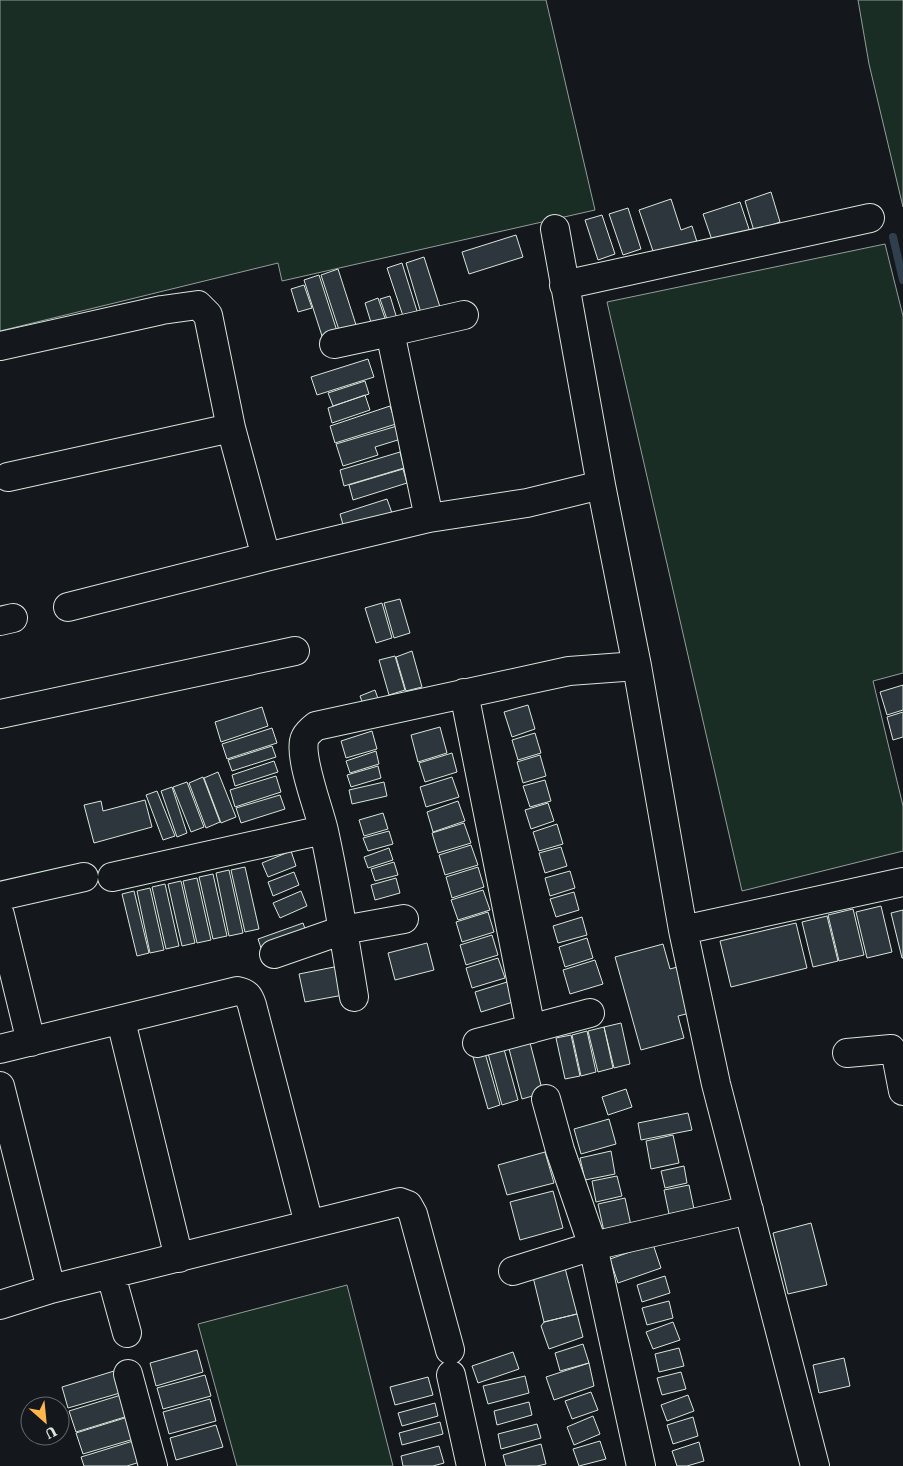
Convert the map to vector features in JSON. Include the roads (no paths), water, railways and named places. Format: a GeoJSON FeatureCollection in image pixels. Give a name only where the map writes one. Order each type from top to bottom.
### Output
{"type":"FeatureCollection","features":[{"type":"Feature","properties":{"kind":"street"},"geometry":{"type":"LineString","coordinates":[[564,285],[870,218]]}},
{"type":"Feature","properties":{"kind":"street"},"geometry":{"type":"LineString","coordinates":[[554,230],[601,485],[637,666],[683,930],[716,1084],[815,1466]]}},
{"type":"Feature","properties":{"kind":"street"},"geometry":{"type":"LineString","coordinates":[[0,346],[162,310],[198,305],[208,314],[231,428],[266,557]]}},
{"type":"Feature","properties":{"kind":"street"},"geometry":{"type":"LineString","coordinates":[[334,344],[464,315]]}},
{"type":"Feature","properties":{"kind":"street"},"geometry":{"type":"LineString","coordinates":[[390,332],[429,518]]}},
{"type":"Feature","properties":{"kind":"street"},"geometry":{"type":"LineString","coordinates":[[8,478],[231,428]]}},
{"type":"Feature","properties":{"kind":"street"},"geometry":{"type":"LineString","coordinates":[[68,607],[429,518],[527,503],[601,485]]}},
{"type":"Feature","properties":{"kind":"street"},"geometry":{"type":"LineString","coordinates":[[0,714],[294,651]]}},
{"type":"Feature","properties":{"kind":"street"},"geometry":{"type":"LineString","coordinates":[[354,997],[323,830],[306,761],[304,739],[309,732],[316,726],[464,692],[569,671],[637,666]]}},
{"type":"Feature","properties":{"kind":"street"},"geometry":{"type":"LineString","coordinates":[[464,692],[531,1029]]}},
{"type":"Feature","properties":{"kind":"street"},"geometry":{"type":"LineString","coordinates":[[112,877],[323,830]]}},
{"type":"Feature","properties":{"kind":"street"},"geometry":{"type":"LineString","coordinates":[[0,896],[84,877]]}},
{"type":"Feature","properties":{"kind":"street"},"geometry":{"type":"LineString","coordinates":[[683,930],[903,882]]}},
{"type":"Feature","properties":{"kind":"street"},"geometry":{"type":"LineString","coordinates":[[0,915],[31,1042]]}},
{"type":"Feature","properties":{"kind":"street"},"geometry":{"type":"LineString","coordinates":[[274,954],[343,930],[404,919]]}},
{"type":"Feature","properties":{"kind":"street"},"geometry":{"type":"LineString","coordinates":[[0,1049],[4,1046],[31,1042],[237,992],[249,997],[309,1224]]}},
{"type":"Feature","properties":{"kind":"street"},"geometry":{"type":"LineString","coordinates":[[477,1043],[590,1013]]}},
{"type":"Feature","properties":{"kind":"street"},"geometry":{"type":"LineString","coordinates":[[121,1021],[179,1258]]}},
{"type":"Feature","properties":{"kind":"street"},"geometry":{"type":"LineString","coordinates":[[847,1053],[891,1049],[896,1055],[903,1091]]}},
{"type":"Feature","properties":{"kind":"street"},"geometry":{"type":"LineString","coordinates":[[0,1086],[51,1289]]}},
{"type":"Feature","properties":{"kind":"street"},"geometry":{"type":"LineString","coordinates":[[546,1099],[560,1150],[594,1246],[641,1466]]}},
{"type":"Feature","properties":{"kind":"street"},"geometry":{"type":"LineString","coordinates":[[0,1305],[51,1289],[179,1258],[384,1204],[400,1202],[408,1205],[413,1214],[450,1363],[471,1466]]}},
{"type":"Feature","properties":{"kind":"street"},"geometry":{"type":"LineString","coordinates":[[513,1271],[594,1246],[749,1210]]}},
{"type":"Feature","properties":{"kind":"street"},"geometry":{"type":"LineString","coordinates":[[110,1274],[127,1333]]}},
{"type":"Feature","properties":{"kind":"street"},"geometry":{"type":"LineString","coordinates":[[128,1374],[153,1466]]}},
{"type":"Feature","properties":{"kind":"waterway"},"geometry":{"type":"LineString","coordinates":[[893,237],[903,280]]}}]}
